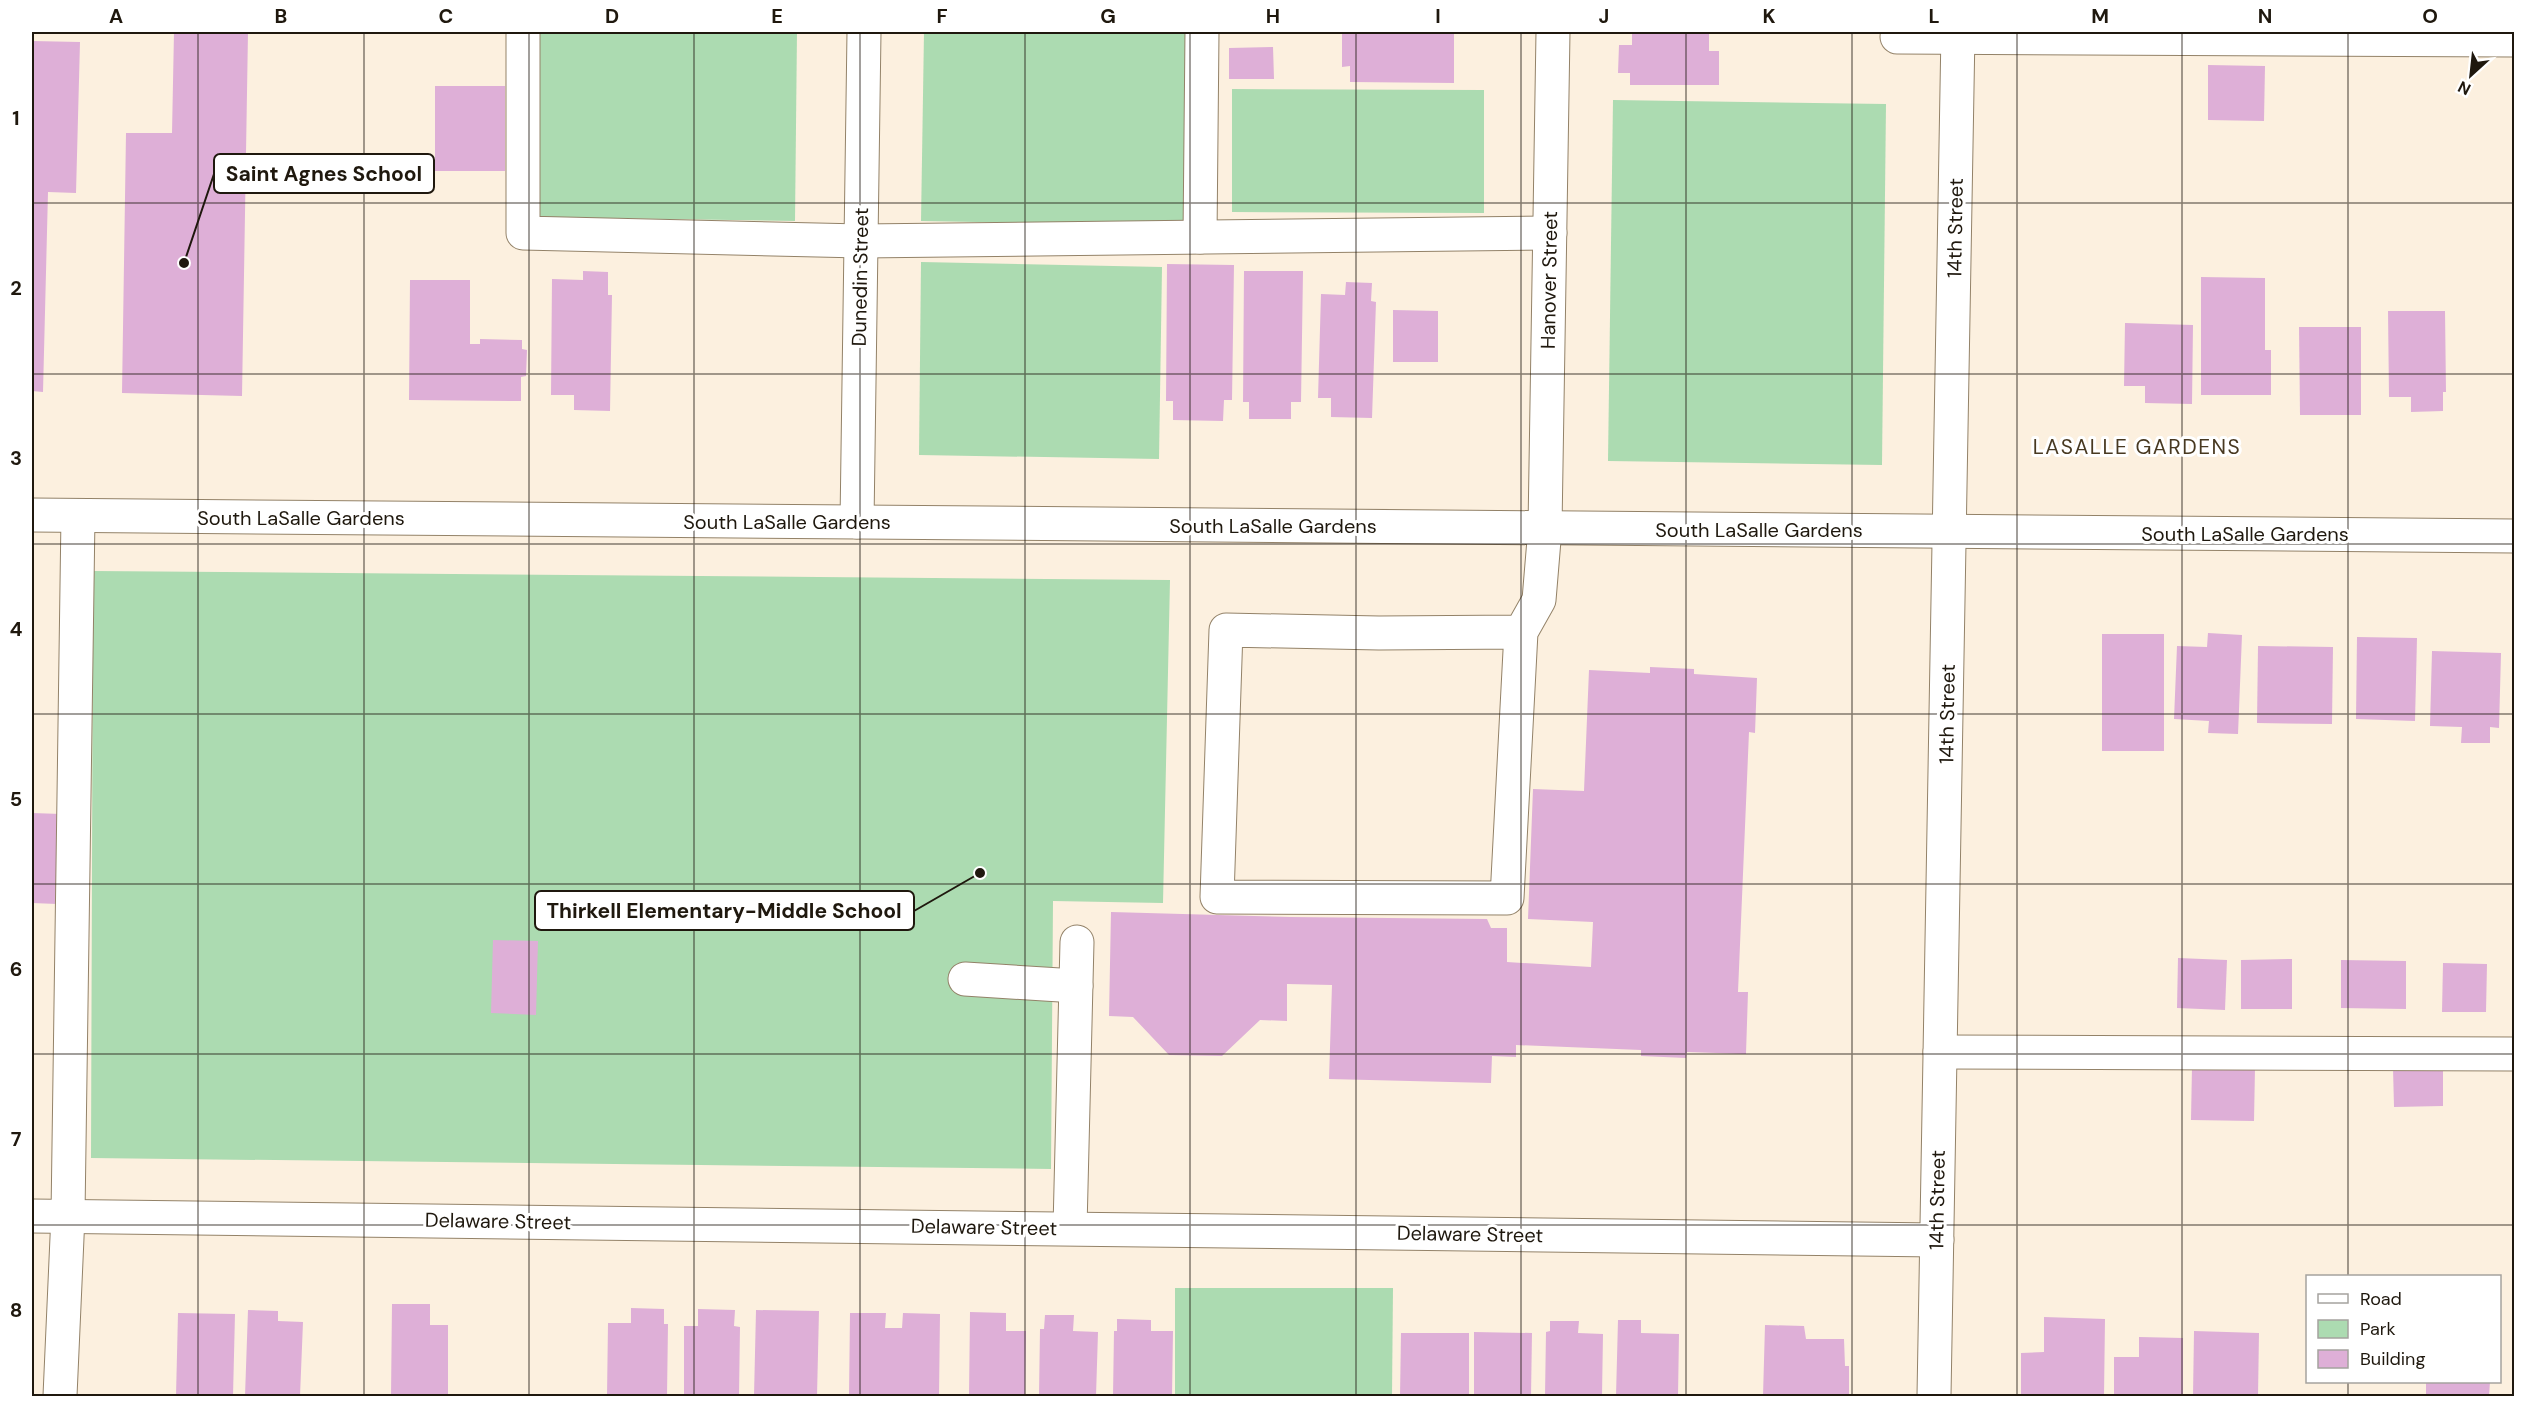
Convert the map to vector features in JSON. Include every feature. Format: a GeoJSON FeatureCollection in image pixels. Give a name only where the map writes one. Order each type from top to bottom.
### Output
{"type":"FeatureCollection","features":[{"type":"Feature","properties":{"kind":"street"},"geometry":{"type":"LineString","coordinates":[[523,32],[523,233],[861,241],[1550,233]]}},
{"type":"Feature","properties":{"kind":"street","name":"Dunedin Street"},"geometry":{"type":"LineString","coordinates":[[857,522],[864,32]]}},
{"type":"Feature","properties":{"kind":"street"},"geometry":{"type":"LineString","coordinates":[[1200,237],[1202,32]]}},
{"type":"Feature","properties":{"kind":"street","name":"Hanover Street"},"geometry":{"type":"LineString","coordinates":[[1521,632],[1539,600],[1545,528],[1553,32]]}},
{"type":"Feature","properties":{"kind":"street"},"geometry":{"type":"LineString","coordinates":[[1897,37],[1958,34],[2514,40]]}},
{"type":"Feature","properties":{"kind":"street","name":"14th Street"},"geometry":{"type":"LineString","coordinates":[[1934,1396],[1958,34]]}},
{"type":"Feature","properties":{"kind":"street","name":"South LaSalle Gardens"},"geometry":{"type":"LineString","coordinates":[[32,515],[2514,536]]}},
{"type":"Feature","properties":{"kind":"street"},"geometry":{"type":"LineString","coordinates":[[60,1396],[68,1215],[78,516]]}},
{"type":"Feature","properties":{"kind":"street"},"geometry":{"type":"LineString","coordinates":[[1226,630],[1379,633],[1521,632],[1507,898],[1217,897],[1226,630]]}},
{"type":"Feature","properties":{"kind":"street"},"geometry":{"type":"LineString","coordinates":[[1070,1228],[1077,942]]}},
{"type":"Feature","properties":{"kind":"street"},"geometry":{"type":"LineString","coordinates":[[965,980],[1076,986]]}},
{"type":"Feature","properties":{"kind":"street"},"geometry":{"type":"LineString","coordinates":[[1940,1052],[2514,1054]]}},
{"type":"Feature","properties":{"kind":"street","name":"Delaware Street"},"geometry":{"type":"LineString","coordinates":[[32,1215],[1937,1240]]}},
{"type":"Feature","properties":{"kind":"green space"},"geometry":{"type":"Polygon","coordinates":[[[537,32],[797,32],[795,221],[535,217],[537,32]]]}},
{"type":"Feature","properties":{"kind":"green space"},"geometry":{"type":"Polygon","coordinates":[[[924,32],[1189,32],[1186,226],[921,221],[924,32]]]}},
{"type":"Feature","properties":{"kind":"green space"},"geometry":{"type":"Polygon","coordinates":[[[1232,89],[1484,90],[1484,213],[1232,212],[1232,89]]]}},
{"type":"Feature","properties":{"kind":"green space"},"geometry":{"type":"Polygon","coordinates":[[[1613,100],[1886,104],[1882,465],[1608,461],[1613,100]]]}},
{"type":"Feature","properties":{"kind":"green space"},"geometry":{"type":"Polygon","coordinates":[[[921,262],[1162,267],[1159,459],[919,455],[921,262]]]}},
{"type":"Feature","properties":{"kind":"green space"},"geometry":{"type":"Polygon","coordinates":[[[93,571],[1170,580],[1163,903],[1053,901],[1051,1169],[91,1158],[93,571]]]}},
{"type":"Feature","properties":{"kind":"green space"},"geometry":{"type":"Polygon","coordinates":[[[1175,1288],[1393,1288],[1392,1396],[1175,1396],[1175,1288]]]}},
{"type":"Feature","properties":{"kind":"building"},"geometry":{"type":"Polygon","coordinates":[[[174,32],[248,32],[242,396],[122,393],[126,133],[172,133],[174,32]]]}},
{"type":"Feature","properties":{"kind":"building"},"geometry":{"type":"Polygon","coordinates":[[[1342,32],[1454,32],[1454,83],[1350,82],[1350,66],[1342,67],[1342,32]]]}},
{"type":"Feature","properties":{"kind":"building"},"geometry":{"type":"Polygon","coordinates":[[[1632,32],[1709,32],[1709,51],[1719,51],[1719,85],[1630,85],[1630,73],[1618,73],[1619,45],[1632,45],[1632,32]]]}},
{"type":"Feature","properties":{"kind":"building"},"geometry":{"type":"Polygon","coordinates":[[[32,41],[80,42],[76,193],[48,192],[43,392],[32,391],[32,41]]]}},
{"type":"Feature","properties":{"kind":"building"},"geometry":{"type":"Polygon","coordinates":[[[1273,47],[1274,79],[1229,79],[1229,48],[1273,47]]]}},
{"type":"Feature","properties":{"kind":"building"},"geometry":{"type":"Polygon","coordinates":[[[2208,65],[2265,66],[2264,121],[2208,120],[2208,65]]]}},
{"type":"Feature","properties":{"kind":"building"},"geometry":{"type":"Polygon","coordinates":[[[435,86],[505,86],[505,171],[435,171],[435,86]]]}},
{"type":"Feature","properties":{"kind":"building"},"geometry":{"type":"Polygon","coordinates":[[[1167,264],[1234,265],[1232,400],[1224,400],[1223,421],[1173,420],[1173,401],[1166,401],[1167,264]]]}},
{"type":"Feature","properties":{"kind":"building"},"geometry":{"type":"Polygon","coordinates":[[[583,271],[608,272],[608,295],[612,295],[610,411],[574,410],[574,395],[551,395],[552,279],[583,280],[583,271]]]}},
{"type":"Feature","properties":{"kind":"building"},"geometry":{"type":"Polygon","coordinates":[[[1244,271],[1303,271],[1301,402],[1291,402],[1291,419],[1249,419],[1249,402],[1243,402],[1244,271]]]}},
{"type":"Feature","properties":{"kind":"building"},"geometry":{"type":"Polygon","coordinates":[[[2201,277],[2265,278],[2265,350],[2271,350],[2271,395],[2201,395],[2201,277]]]}},
{"type":"Feature","properties":{"kind":"building"},"geometry":{"type":"Polygon","coordinates":[[[410,280],[470,280],[470,344],[480,344],[480,339],[522,340],[522,349],[527,350],[526,376],[521,377],[521,401],[409,400],[410,280]]]}},
{"type":"Feature","properties":{"kind":"building"},"geometry":{"type":"Polygon","coordinates":[[[1346,282],[1372,283],[1371,301],[1376,302],[1372,418],[1331,417],[1331,398],[1318,398],[1321,294],[1345,295],[1346,282]]]}},
{"type":"Feature","properties":{"kind":"building"},"geometry":{"type":"Polygon","coordinates":[[[1393,310],[1438,311],[1438,362],[1393,362],[1393,310]]]}},
{"type":"Feature","properties":{"kind":"building"},"geometry":{"type":"Polygon","coordinates":[[[2388,311],[2445,311],[2446,392],[2443,392],[2443,411],[2411,412],[2411,397],[2389,397],[2388,311]]]}},
{"type":"Feature","properties":{"kind":"building"},"geometry":{"type":"Polygon","coordinates":[[[2125,323],[2193,325],[2192,404],[2145,403],[2145,386],[2124,386],[2125,323]]]}},
{"type":"Feature","properties":{"kind":"building"},"geometry":{"type":"Polygon","coordinates":[[[2299,327],[2361,327],[2361,415],[2300,415],[2299,327]]]}},
{"type":"Feature","properties":{"kind":"building"},"geometry":{"type":"Polygon","coordinates":[[[2208,633],[2242,635],[2238,734],[2208,733],[2209,721],[2174,719],[2177,646],[2207,647],[2208,633]]]}},
{"type":"Feature","properties":{"kind":"building"},"geometry":{"type":"Polygon","coordinates":[[[2102,634],[2164,634],[2164,751],[2102,751],[2102,634]]]}},
{"type":"Feature","properties":{"kind":"building"},"geometry":{"type":"Polygon","coordinates":[[[2357,637],[2417,638],[2415,721],[2356,719],[2357,637]]]}},
{"type":"Feature","properties":{"kind":"building"},"geometry":{"type":"Polygon","coordinates":[[[2258,646],[2333,647],[2332,724],[2257,723],[2258,646]]]}},
{"type":"Feature","properties":{"kind":"building"},"geometry":{"type":"Polygon","coordinates":[[[2432,651],[2501,653],[2499,728],[2490,727],[2490,743],[2461,743],[2462,727],[2430,726],[2432,651]]]}},
{"type":"Feature","properties":{"kind":"building"},"geometry":{"type":"Polygon","coordinates":[[[1650,667],[1694,669],[1694,674],[1757,678],[1755,733],[1749,732],[1738,992],[1748,992],[1746,1054],[1687,1052],[1686,1058],[1641,1056],[1641,1050],[1516,1045],[1516,1057],[1492,1056],[1491,1083],[1329,1079],[1332,985],[1287,984],[1287,1021],[1260,1020],[1222,1056],[1169,1055],[1133,1017],[1109,1016],[1111,912],[1487,919],[1491,928],[1507,928],[1507,962],[1591,967],[1593,922],[1528,919],[1533,789],[1584,791],[1589,670],[1650,673],[1650,667]]]}},
{"type":"Feature","properties":{"kind":"building"},"geometry":{"type":"Polygon","coordinates":[[[32,813],[61,814],[57,904],[32,903],[32,813]]]}},
{"type":"Feature","properties":{"kind":"building"},"geometry":{"type":"Polygon","coordinates":[[[493,940],[538,941],[536,1015],[491,1013],[493,940]]]}},
{"type":"Feature","properties":{"kind":"building"},"geometry":{"type":"Polygon","coordinates":[[[2178,958],[2227,960],[2225,1010],[2177,1008],[2178,958]]]}},
{"type":"Feature","properties":{"kind":"building"},"geometry":{"type":"Polygon","coordinates":[[[2292,959],[2292,1009],[2241,1009],[2241,960],[2292,959]]]}},
{"type":"Feature","properties":{"kind":"building"},"geometry":{"type":"Polygon","coordinates":[[[2341,960],[2406,961],[2406,1009],[2341,1008],[2341,960]]]}},
{"type":"Feature","properties":{"kind":"building"},"geometry":{"type":"Polygon","coordinates":[[[2443,963],[2487,964],[2486,1012],[2442,1012],[2443,963]]]}},
{"type":"Feature","properties":{"kind":"building"},"geometry":{"type":"Polygon","coordinates":[[[2192,1066],[2255,1068],[2254,1121],[2191,1120],[2192,1066]]]}},
{"type":"Feature","properties":{"kind":"building"},"geometry":{"type":"Polygon","coordinates":[[[2393,1068],[2443,1068],[2443,1106],[2394,1107],[2393,1068]]]}},
{"type":"Feature","properties":{"kind":"building"},"geometry":{"type":"Polygon","coordinates":[[[392,1304],[430,1304],[430,1325],[448,1325],[448,1396],[391,1396],[392,1304]]]}},
{"type":"Feature","properties":{"kind":"building"},"geometry":{"type":"Polygon","coordinates":[[[631,1308],[664,1309],[664,1324],[668,1324],[667,1396],[607,1396],[608,1323],[631,1323],[631,1308]]]}},
{"type":"Feature","properties":{"kind":"building"},"geometry":{"type":"Polygon","coordinates":[[[698,1309],[735,1310],[734,1326],[740,1327],[739,1396],[684,1396],[684,1326],[698,1326],[698,1309]]]}},
{"type":"Feature","properties":{"kind":"building"},"geometry":{"type":"Polygon","coordinates":[[[248,1310],[278,1311],[278,1321],[303,1322],[300,1396],[245,1396],[248,1310]]]}},
{"type":"Feature","properties":{"kind":"building"},"geometry":{"type":"Polygon","coordinates":[[[756,1310],[819,1311],[817,1396],[754,1396],[756,1310]]]}},
{"type":"Feature","properties":{"kind":"building"},"geometry":{"type":"Polygon","coordinates":[[[970,1312],[1006,1313],[1006,1331],[1026,1331],[1025,1396],[969,1396],[970,1312]]]}},
{"type":"Feature","properties":{"kind":"building"},"geometry":{"type":"Polygon","coordinates":[[[178,1313],[235,1314],[233,1396],[176,1396],[178,1313]]]}},
{"type":"Feature","properties":{"kind":"building"},"geometry":{"type":"Polygon","coordinates":[[[850,1313],[886,1313],[885,1328],[902,1328],[903,1313],[940,1314],[939,1396],[849,1396],[850,1313]]]}},
{"type":"Feature","properties":{"kind":"building"},"geometry":{"type":"Polygon","coordinates":[[[1045,1315],[1074,1315],[1073,1331],[1098,1332],[1096,1396],[1039,1396],[1040,1329],[1044,1329],[1045,1315]]]}},
{"type":"Feature","properties":{"kind":"building"},"geometry":{"type":"Polygon","coordinates":[[[2044,1317],[2105,1319],[2104,1396],[2021,1396],[2021,1353],[2044,1352],[2044,1317]]]}},
{"type":"Feature","properties":{"kind":"building"},"geometry":{"type":"Polygon","coordinates":[[[1117,1319],[1151,1320],[1151,1331],[1173,1331],[1172,1396],[1113,1396],[1114,1331],[1117,1331],[1117,1319]]]}},
{"type":"Feature","properties":{"kind":"building"},"geometry":{"type":"Polygon","coordinates":[[[1618,1320],[1641,1320],[1641,1333],[1679,1334],[1678,1396],[1616,1396],[1618,1320]]]}},
{"type":"Feature","properties":{"kind":"building"},"geometry":{"type":"Polygon","coordinates":[[[1550,1321],[1579,1321],[1578,1333],[1603,1334],[1602,1396],[1545,1396],[1546,1332],[1550,1331],[1550,1321]]]}},
{"type":"Feature","properties":{"kind":"building"},"geometry":{"type":"Polygon","coordinates":[[[1765,1325],[1804,1326],[1806,1339],[1844,1339],[1845,1366],[1849,1366],[1849,1396],[1763,1396],[1765,1325]]]}},
{"type":"Feature","properties":{"kind":"building"},"geometry":{"type":"Polygon","coordinates":[[[2194,1331],[2259,1333],[2258,1396],[2193,1396],[2194,1331]]]}},
{"type":"Feature","properties":{"kind":"building"},"geometry":{"type":"Polygon","coordinates":[[[1474,1332],[1532,1333],[1531,1396],[1474,1396],[1474,1332]]]}},
{"type":"Feature","properties":{"kind":"building"},"geometry":{"type":"Polygon","coordinates":[[[1401,1333],[1469,1333],[1469,1396],[1400,1396],[1401,1333]]]}},
{"type":"Feature","properties":{"kind":"building"},"geometry":{"type":"Polygon","coordinates":[[[2139,1337],[2183,1338],[2183,1396],[2114,1396],[2114,1357],[2139,1357],[2139,1337]]]}},
{"type":"Feature","properties":{"kind":"building"},"geometry":{"type":"Polygon","coordinates":[[[2426,1383],[2490,1383],[2489,1396],[2426,1396],[2426,1383]]]}},
{"type":"Feature","properties":{"kind":"place","name":"Saint Agnes School"},"geometry":{"type":"Point","coordinates":[184,263]}},
{"type":"Feature","properties":{"kind":"place","name":"Thirkell Elementary-Middle School"},"geometry":{"type":"Point","coordinates":[980,873]}},
{"type":"Feature","properties":{"kind":"district","name":"LASALLE GARDENS"},"geometry":{"type":"Point","coordinates":[2137,447]}}]}
